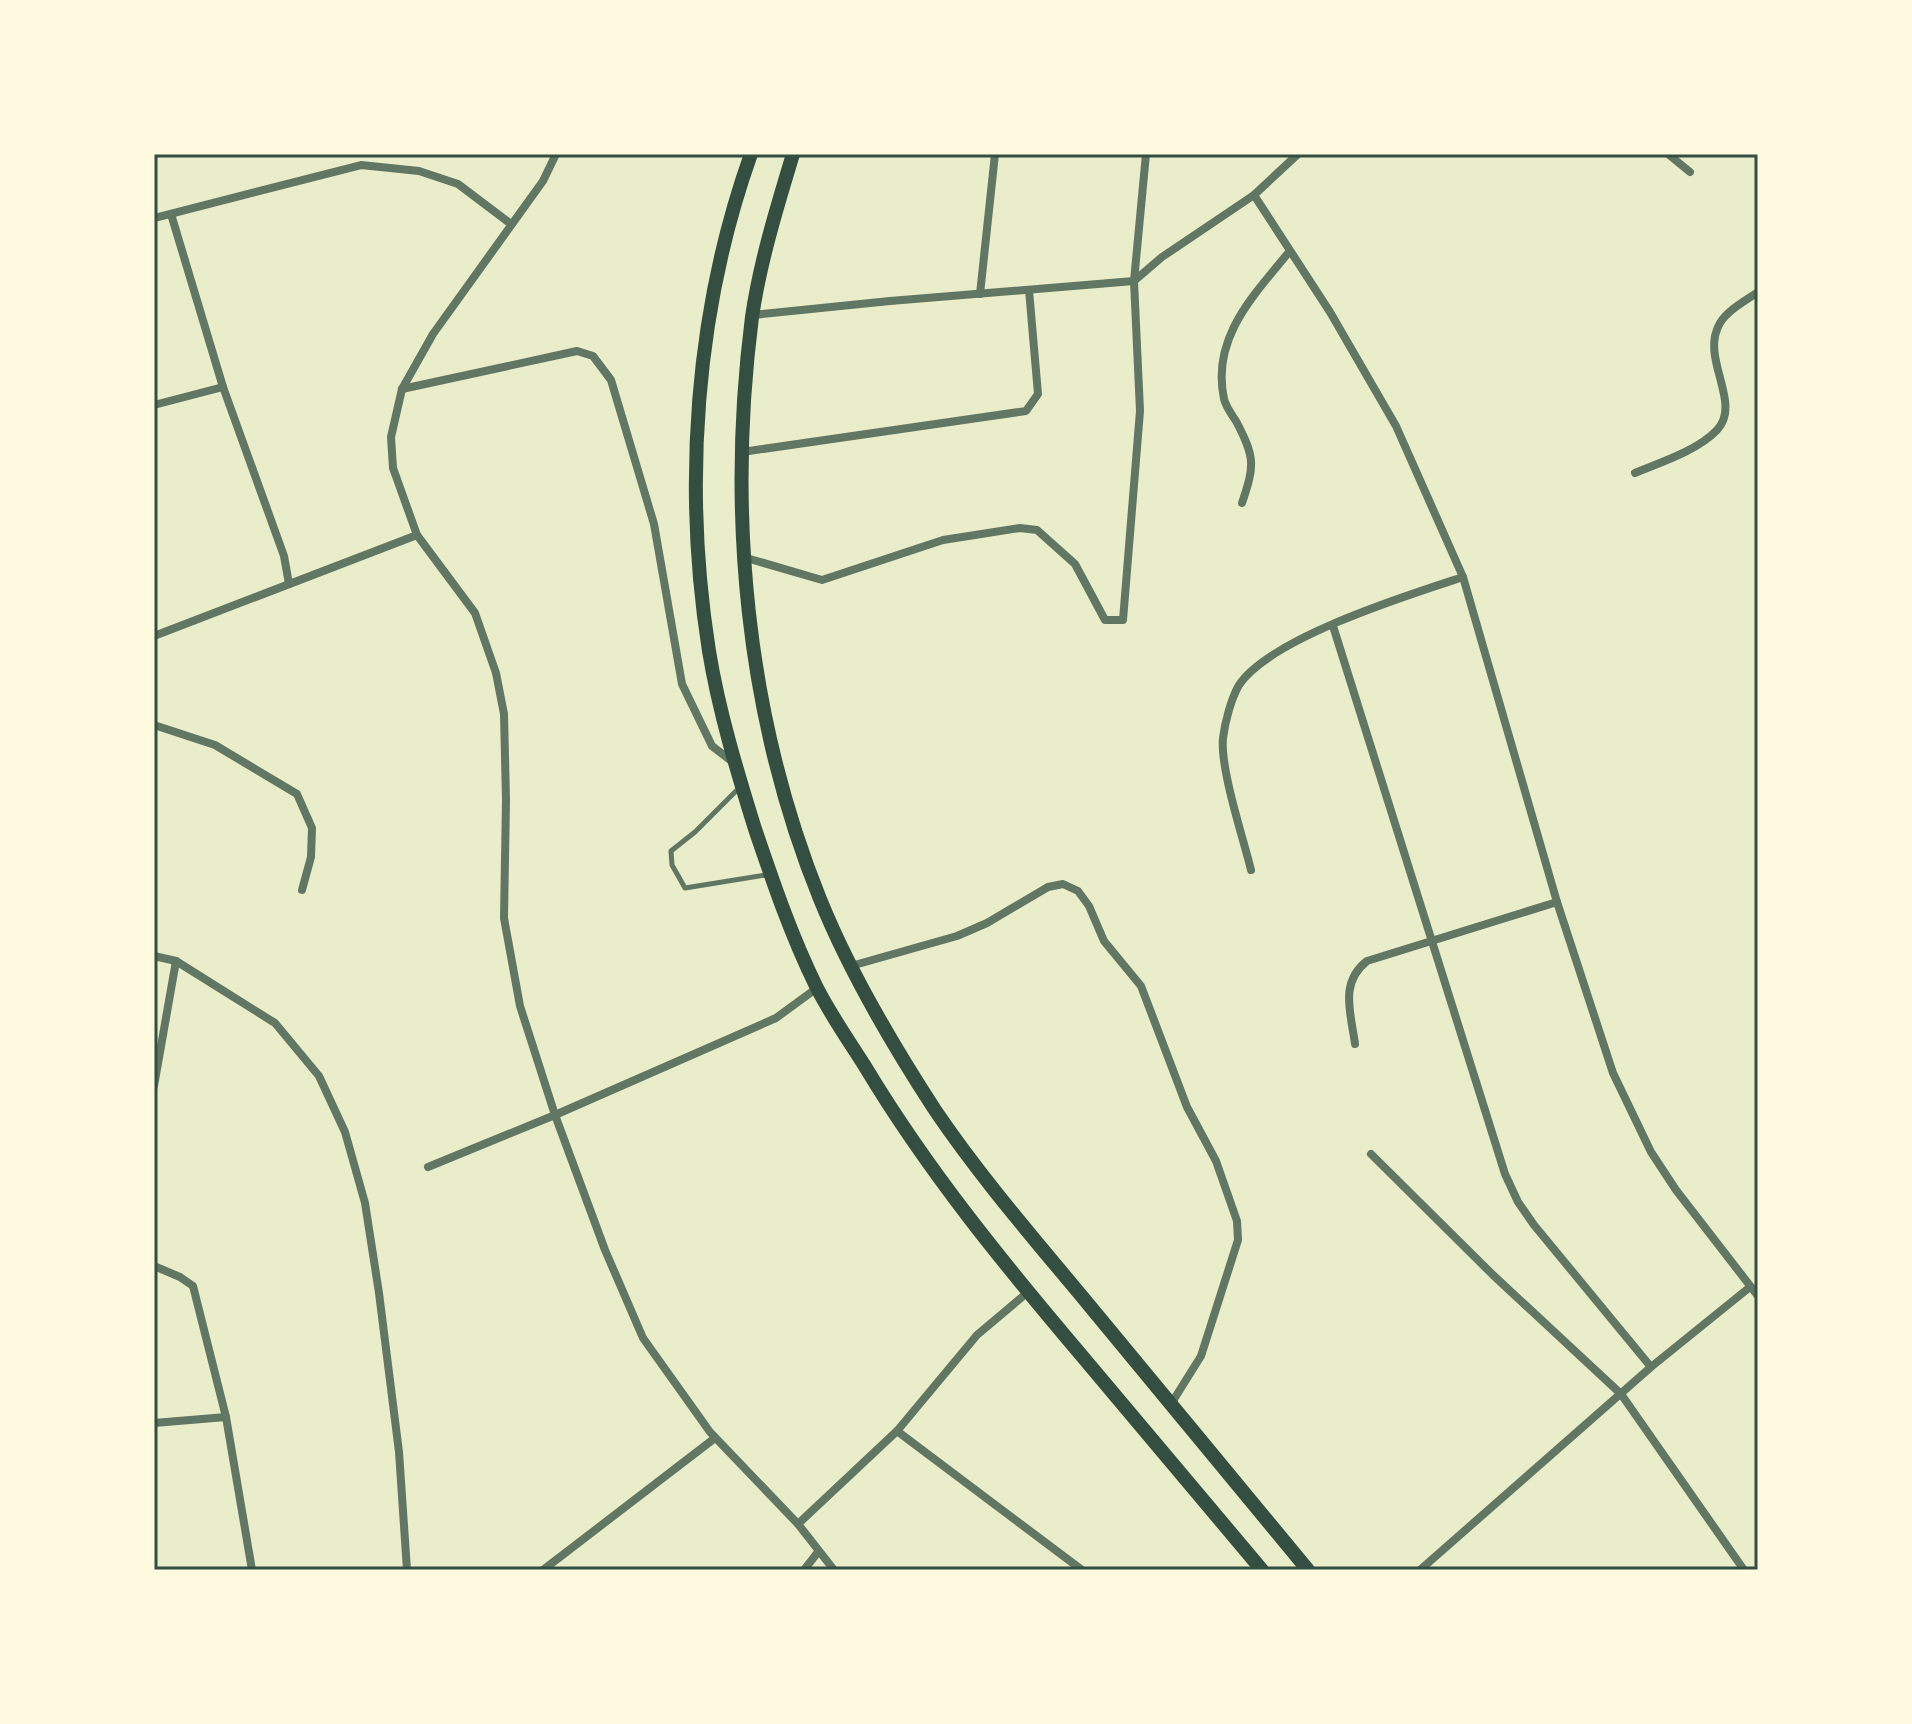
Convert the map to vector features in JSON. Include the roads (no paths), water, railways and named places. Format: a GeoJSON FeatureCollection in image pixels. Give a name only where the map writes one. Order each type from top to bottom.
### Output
{"type":"FeatureCollection","features":[{"type":"Feature","properties":{"kind":"main road"},"geometry":{"type":"LineString","coordinates":[[751,154],[722,250],[708,320],[699,420],[696,533],[709,652],[734,763],[770,874],[817,988],[891,1110],[939,1180],[1028,1292],[1262,1570]]}},
{"type":"Feature","properties":{"kind":"main road"},"geometry":{"type":"LineString","coordinates":[[793,154],[772,223],[753,315],[741,452],[742,557],[766,726],[790,814],[820,899],[851,966],[903,1058],[975,1164],[1308,1570]]}},
{"type":"Feature","properties":{"kind":"street"},"geometry":{"type":"LineString","coordinates":[[556,154],[543,181],[433,334],[402,389],[391,437],[393,468],[417,535],[475,613],[496,673],[504,714],[504,918],[520,1006],[555,1115],[605,1250],[643,1338],[715,1438],[798,1524],[834,1570]]}},
{"type":"Feature","properties":{"kind":"street"},"geometry":{"type":"LineString","coordinates":[[980,294],[995,154]]}},
{"type":"Feature","properties":{"kind":"street"},"geometry":{"type":"LineString","coordinates":[[742,557],[822,580],[943,540],[1020,528],[1037,530],[1075,564],[1105,620],[1123,620],[1140,411],[1134,281],[1146,154]]}},
{"type":"Feature","properties":{"kind":"street"},"geometry":{"type":"LineString","coordinates":[[753,315],[1134,281],[1162,257],[1254,195],[1298,154]]}},
{"type":"Feature","properties":{"kind":"street"},"geometry":{"type":"LineString","coordinates":[[1668,154],[1690,172]]}},
{"type":"Feature","properties":{"kind":"street"},"geometry":{"type":"LineString","coordinates":[[154,218],[361,165],[419,171],[458,184],[511,224]]}},
{"type":"Feature","properties":{"kind":"street"},"geometry":{"type":"LineString","coordinates":[[1254,195],[1330,312],[1396,426],[1463,577],[1557,902],[1603,1047],[1626,1102],[1651,1152],[1676,1190],[1758,1296]]}},
{"type":"Feature","properties":{"kind":"street"},"geometry":{"type":"LineString","coordinates":[[171,214],[223,387],[284,556],[289,584]]}},
{"type":"Feature","properties":{"kind":"street"},"geometry":{"type":"LineString","coordinates":[[1242,503],[1253,472],[1247,443],[1224,401],[1223,355],[1240,312],[1289,252]]}},
{"type":"Feature","properties":{"kind":"street"},"geometry":{"type":"LineString","coordinates":[[741,452],[1026,411],[1038,394],[1029,290]]}},
{"type":"Feature","properties":{"kind":"street"},"geometry":{"type":"LineString","coordinates":[[1635,473],[1684,451],[1718,429],[1725,417],[1726,404],[1714,359],[1714,340],[1720,323],[1733,309],[1758,292]]}},
{"type":"Feature","properties":{"kind":"street"},"geometry":{"type":"LineString","coordinates":[[402,389],[577,351],[593,356],[611,380],[654,524],[682,684],[712,746],[734,763]]}},
{"type":"Feature","properties":{"kind":"street"},"geometry":{"type":"LineString","coordinates":[[154,405],[223,387]]}},
{"type":"Feature","properties":{"kind":"street"},"geometry":{"type":"LineString","coordinates":[[154,636],[417,535]]}},
{"type":"Feature","properties":{"kind":"street"},"geometry":{"type":"LineString","coordinates":[[1251,870],[1226,767],[1223,740],[1239,686],[1265,658],[1386,603],[1463,577]]}},
{"type":"Feature","properties":{"kind":"street"},"geometry":{"type":"LineString","coordinates":[[1333,626],[1505,1174],[1518,1202],[1534,1225],[1651,1367]]}},
{"type":"Feature","properties":{"kind":"street"},"geometry":{"type":"LineString","coordinates":[[154,725],[215,745],[297,794],[312,828],[311,857],[302,890]]}},
{"type":"Feature","properties":{"kind":"street"},"geometry":{"type":"LineString","coordinates":[[851,966],[957,936],[987,923],[1048,887],[1063,884],[1078,891],[1089,906],[1104,941],[1141,986],[1187,1107],[1216,1161],[1237,1221],[1238,1240],[1201,1356],[1171,1404]]}},
{"type":"Feature","properties":{"kind":"street"},"geometry":{"type":"LineString","coordinates":[[1355,1044],[1350,986],[1355,971],[1367,961],[1557,902]]}},
{"type":"Feature","properties":{"kind":"street"},"geometry":{"type":"LineString","coordinates":[[154,956],[176,961],[275,1023],[319,1076],[345,1132],[365,1203],[379,1293],[399,1452],[408,1569]]}},
{"type":"Feature","properties":{"kind":"street"},"geometry":{"type":"LineString","coordinates":[[154,1086],[176,961]]}},
{"type":"Feature","properties":{"kind":"street"},"geometry":{"type":"LineString","coordinates":[[428,1167],[776,1018],[817,988]]}},
{"type":"Feature","properties":{"kind":"street"},"geometry":{"type":"LineString","coordinates":[[1371,1154],[1493,1275],[1621,1394],[1744,1570]]}},
{"type":"Feature","properties":{"kind":"street"},"geometry":{"type":"LineString","coordinates":[[154,1266],[193,1286],[226,1417],[252,1570]]}},
{"type":"Feature","properties":{"kind":"street"},"geometry":{"type":"LineString","coordinates":[[1421,1570],[1651,1367],[1750,1287]]}},
{"type":"Feature","properties":{"kind":"street"},"geometry":{"type":"LineString","coordinates":[[798,1524],[897,1431],[977,1335],[1028,1292]]}},
{"type":"Feature","properties":{"kind":"street"},"geometry":{"type":"LineString","coordinates":[[154,1423],[226,1417]]}},
{"type":"Feature","properties":{"kind":"street"},"geometry":{"type":"LineString","coordinates":[[897,1431],[1082,1570]]}},
{"type":"Feature","properties":{"kind":"street"},"geometry":{"type":"LineString","coordinates":[[543,1570],[715,1438]]}},
{"type":"Feature","properties":{"kind":"street"},"geometry":{"type":"LineString","coordinates":[[804,1570],[818,1552]]}},
{"type":"Feature","properties":{"kind":"lane"},"geometry":{"type":"LineString","coordinates":[[741,786],[695,832],[671,851],[672,865],[685,888],[770,874]]}}]}
